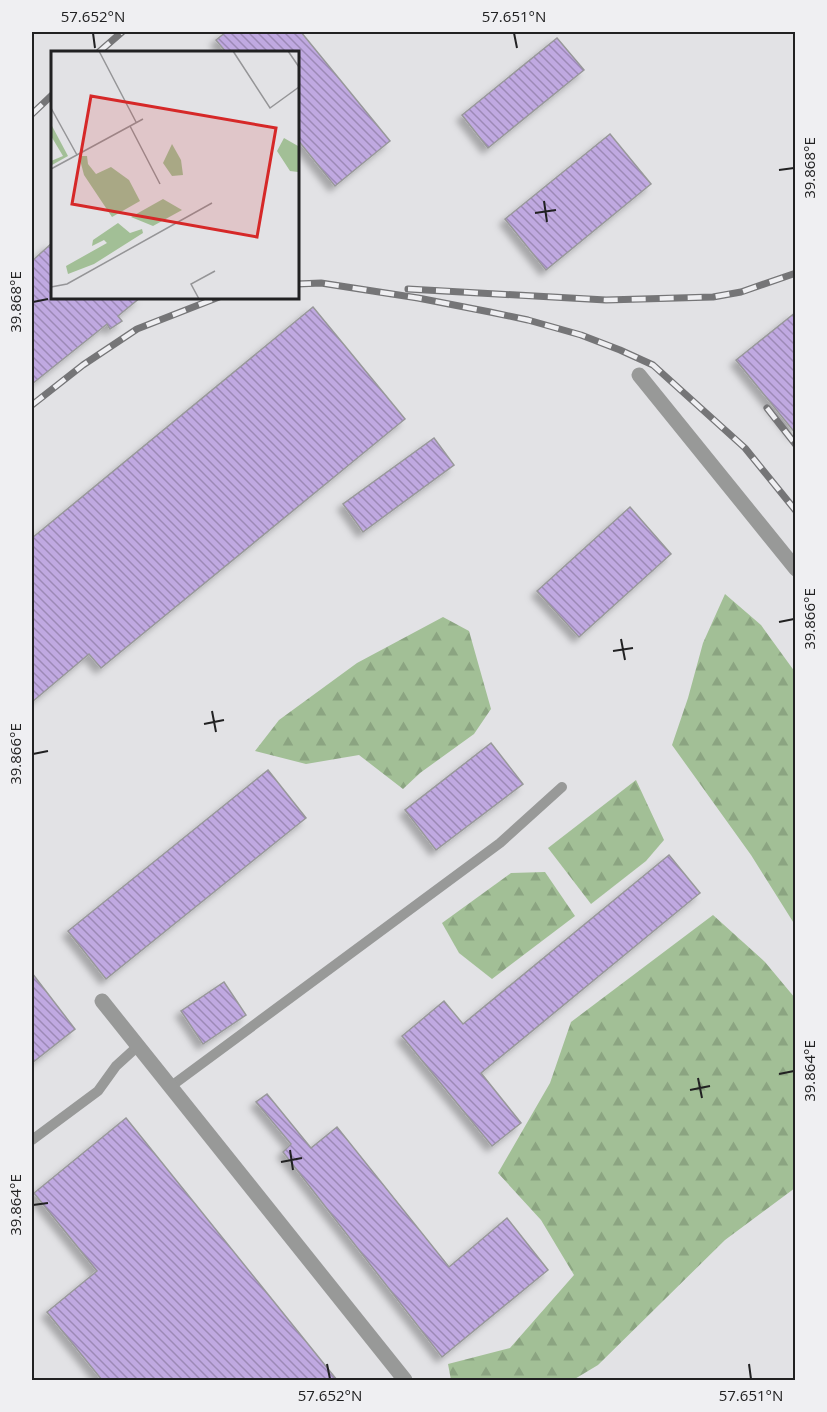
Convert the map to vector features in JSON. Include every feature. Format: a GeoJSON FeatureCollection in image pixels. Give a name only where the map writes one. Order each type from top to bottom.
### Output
{"type":"FeatureCollection","features":[{"type":"Feature","properties":{"kind":"street"},"geometry":{"type":"LineString","coordinates":[[639,375],[795,569]]}},
{"type":"Feature","properties":{"kind":"street"},"geometry":{"type":"LineString","coordinates":[[102,1001],[405,1380]]}},
{"type":"Feature","properties":{"kind":"lane"},"geometry":{"type":"LineString","coordinates":[[170,1087],[500,843],[562,787]]}},
{"type":"Feature","properties":{"kind":"lane"},"geometry":{"type":"LineString","coordinates":[[32,1140],[98,1090],[116,1066],[138,1046]]}},
{"type":"Feature","properties":{"kind":"green space"},"geometry":{"type":"Polygon","coordinates":[[[725,594],[761,625],[795,672],[795,925],[751,855],[672,745],[703,643],[725,594]]]}},
{"type":"Feature","properties":{"kind":"green space"},"geometry":{"type":"Polygon","coordinates":[[[443,617],[469,631],[491,709],[474,734],[420,773],[403,789],[359,755],[306,764],[255,751],[279,720],[357,663],[443,617]]]}},
{"type":"Feature","properties":{"kind":"green space"},"geometry":{"type":"Polygon","coordinates":[[[636,780],[664,840],[646,861],[591,904],[548,848],[636,780]]]}},
{"type":"Feature","properties":{"kind":"green space"},"geometry":{"type":"Polygon","coordinates":[[[545,872],[575,916],[492,979],[459,953],[442,923],[511,873],[545,872]]]}},
{"type":"Feature","properties":{"kind":"green space"},"geometry":{"type":"Polygon","coordinates":[[[713,915],[765,962],[795,998],[795,1188],[725,1240],[598,1365],[573,1380],[451,1380],[448,1364],[510,1348],[574,1275],[541,1220],[498,1173],[550,1083],[571,1022],[713,915]]]}},
{"type":"Feature","properties":{"kind":"building"},"geometry":{"type":"Polygon","coordinates":[[[226,32],[301,32],[390,141],[335,186],[298,140],[298,51],[225,51],[216,40],[226,32]]]}},
{"type":"Feature","properties":{"kind":"building"},"geometry":{"type":"Polygon","coordinates":[[[557,38],[584,70],[488,148],[462,115],[557,38]]]}},
{"type":"Feature","properties":{"kind":"building"},"geometry":{"type":"Polygon","coordinates":[[[610,134],[651,184],[546,270],[505,219],[610,134]]]}},
{"type":"Feature","properties":{"kind":"building"},"geometry":{"type":"Polygon","coordinates":[[[51,244],[51,298],[140,298],[118,316],[122,321],[110,329],[107,324],[32,384],[32,261],[51,244]]]}},
{"type":"Feature","properties":{"kind":"building"},"geometry":{"type":"Polygon","coordinates":[[[313,307],[405,419],[101,668],[89,654],[32,702],[32,538],[313,307]]]}},
{"type":"Feature","properties":{"kind":"building"},"geometry":{"type":"Polygon","coordinates":[[[796,312],[796,434],[736,360],[796,312]]]}},
{"type":"Feature","properties":{"kind":"building"},"geometry":{"type":"Polygon","coordinates":[[[434,438],[454,465],[363,532],[343,504],[434,438]]]}},
{"type":"Feature","properties":{"kind":"building"},"geometry":{"type":"Polygon","coordinates":[[[630,507],[671,554],[579,637],[537,591],[630,507]]]}},
{"type":"Feature","properties":{"kind":"building"},"geometry":{"type":"Polygon","coordinates":[[[491,743],[523,784],[436,850],[405,810],[491,743]]]}},
{"type":"Feature","properties":{"kind":"building"},"geometry":{"type":"Polygon","coordinates":[[[268,770],[306,818],[106,979],[68,931],[268,770]]]}},
{"type":"Feature","properties":{"kind":"building"},"geometry":{"type":"Polygon","coordinates":[[[669,855],[700,893],[481,1073],[521,1123],[492,1146],[402,1036],[444,1001],[463,1024],[669,855]]]}},
{"type":"Feature","properties":{"kind":"building"},"geometry":{"type":"Polygon","coordinates":[[[32,973],[75,1029],[32,1063],[32,973]]]}},
{"type":"Feature","properties":{"kind":"building"},"geometry":{"type":"Polygon","coordinates":[[[224,982],[246,1015],[203,1044],[181,1011],[224,982]]]}},
{"type":"Feature","properties":{"kind":"building"},"geometry":{"type":"Polygon","coordinates":[[[267,1094],[311,1148],[337,1127],[449,1267],[507,1218],[548,1270],[442,1357],[283,1152],[291,1144],[256,1102],[267,1094]]]}},
{"type":"Feature","properties":{"kind":"building"},"geometry":{"type":"Polygon","coordinates":[[[126,1118],[337,1380],[102,1380],[47,1312],[97,1271],[34,1193],[126,1118]]]}},
{"type":"Feature","properties":{"kind":"railway"},"geometry":{"type":"LineString","coordinates":[[100,51],[122,32]]}},
{"type":"Feature","properties":{"kind":"railway"},"geometry":{"type":"LineString","coordinates":[[32,114],[51,96]]}},
{"type":"Feature","properties":{"kind":"railway"},"geometry":{"type":"LineString","coordinates":[[408,289],[606,300],[713,297],[741,292],[796,273]]}},
{"type":"Feature","properties":{"kind":"railway"},"geometry":{"type":"LineString","coordinates":[[298,284],[321,283],[418,298],[528,320],[581,335],[653,365],[745,448],[796,511]]}},
{"type":"Feature","properties":{"kind":"railway"},"geometry":{"type":"LineString","coordinates":[[32,405],[83,365],[137,329],[216,298]]}},
{"type":"Feature","properties":{"kind":"railway"},"geometry":{"type":"LineString","coordinates":[[767,408],[796,445]]}}]}
